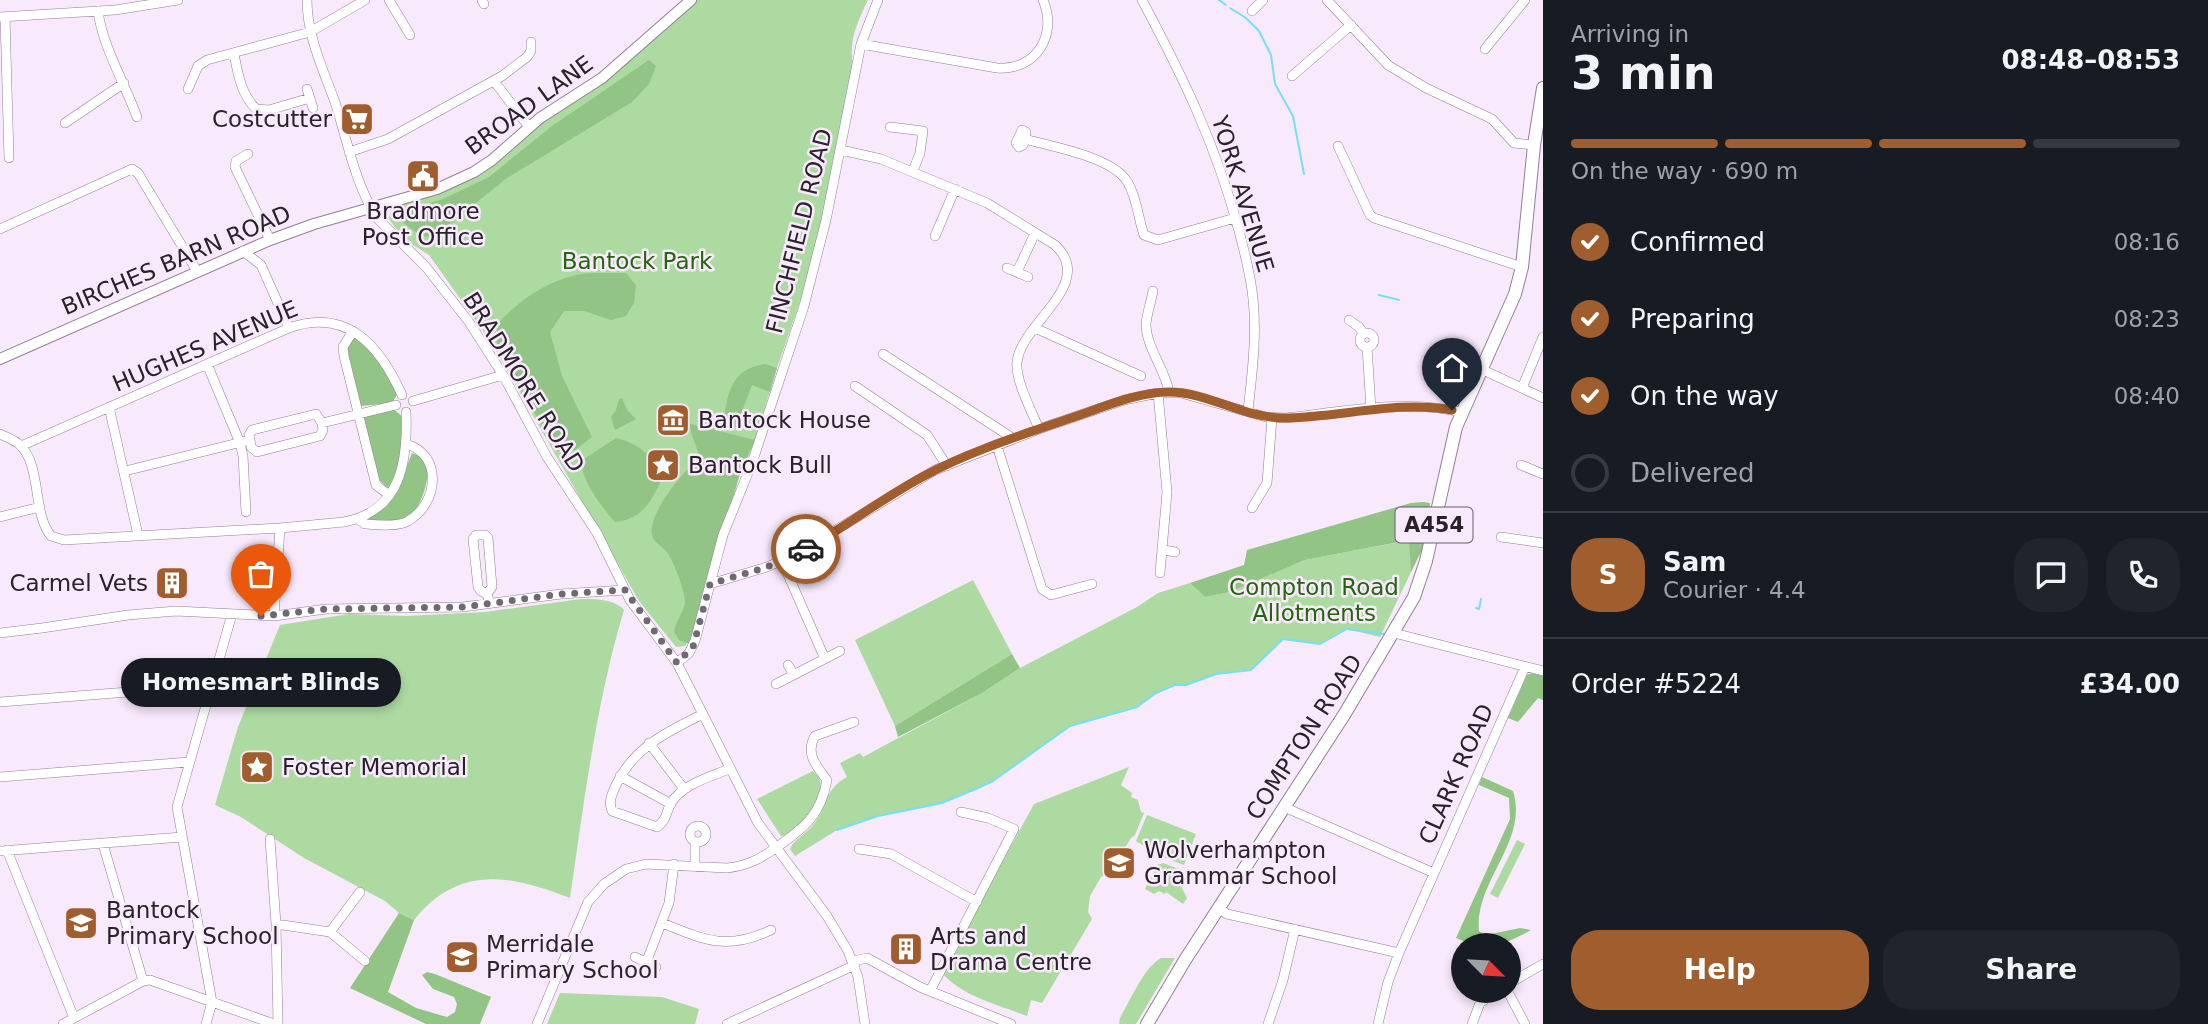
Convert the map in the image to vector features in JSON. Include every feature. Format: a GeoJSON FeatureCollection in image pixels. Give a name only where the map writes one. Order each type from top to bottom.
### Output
{"type":"FeatureCollection","features":[{"type":"Feature","properties":{"kind":"highway","name":"A454"},"geometry":{"type":"LineString","coordinates":[[1461,412],[1515,294],[1522,267],[1537,167],[1534,145],[1543,88]]}},
{"type":"Feature","properties":{"kind":"highway","name":"COMPTON ROAD"},"geometry":{"type":"LineString","coordinates":[[1147,1024],[1408,608],[1423,572],[1461,412]]}},
{"type":"Feature","properties":{"kind":"main road","name":"BROAD LANE"},"geometry":{"type":"LineString","coordinates":[[371,208],[437,189],[474,172],[492,160],[529,127],[602,78],[688,1]]}},
{"type":"Feature","properties":{"kind":"main road","name":"BIRCHES BARN ROAD"},"geometry":{"type":"LineString","coordinates":[[0,359],[243,251],[314,224],[371,208]]}},
{"type":"Feature","properties":{"kind":"street","name":"BRADMORE ROAD"},"geometry":{"type":"LineString","coordinates":[[307,0],[310,32],[337,108],[359,183],[371,208],[377,218],[426,267],[469,322],[503,375],[547,457],[597,533],[625,590],[677,663],[758,822],[827,916],[854,963]]}},
{"type":"Feature","properties":{"kind":"street"},"geometry":{"type":"LineString","coordinates":[[188,89],[202,63],[215,57],[310,32],[365,0]]}},
{"type":"Feature","properties":{"kind":"street"},"geometry":{"type":"LineString","coordinates":[[389,0],[410,35]]}},
{"type":"Feature","properties":{"kind":"street","name":"FINCHFIELD ROAD"},"geometry":{"type":"LineString","coordinates":[[677,663],[693,647],[723,535],[752,463],[804,306],[841,150],[861,44],[878,0]]}},
{"type":"Feature","properties":{"kind":"street"},"geometry":{"type":"LineString","coordinates":[[861,44],[984,66],[1009,69],[1020,67],[1035,54],[1045,37],[1049,20],[1043,0]]}},
{"type":"Feature","properties":{"kind":"street","name":"YORK AVENUE"},"geometry":{"type":"LineString","coordinates":[[1142,0],[1196,105],[1215,152],[1235,218],[1253,298],[1254,349],[1248,411]]}},
{"type":"Feature","properties":{"kind":"street"},"geometry":{"type":"LineString","coordinates":[[1327,0],[1378,57],[1398,72],[1492,119],[1514,143],[1534,145]]}},
{"type":"Feature","properties":{"kind":"street"},"geometry":{"type":"LineString","coordinates":[[1485,49],[1525,0]]}},
{"type":"Feature","properties":{"kind":"street"},"geometry":{"type":"LineString","coordinates":[[9,158],[3,17],[98,11],[172,1]]}},
{"type":"Feature","properties":{"kind":"street"},"geometry":{"type":"LineString","coordinates":[[98,11],[104,39],[136,117]]}},
{"type":"Feature","properties":{"kind":"street"},"geometry":{"type":"LineString","coordinates":[[1292,76],[1351,25]]}},
{"type":"Feature","properties":{"kind":"street"},"geometry":{"type":"LineString","coordinates":[[349,152],[388,139],[494,81],[527,57],[531,51],[531,43]]}},
{"type":"Feature","properties":{"kind":"street"},"geometry":{"type":"LineString","coordinates":[[234,54],[242,86],[256,109],[269,110],[308,94],[313,108]]}},
{"type":"Feature","properties":{"kind":"street"},"geometry":{"type":"LineString","coordinates":[[494,81],[529,127]]}},
{"type":"Feature","properties":{"kind":"street"},"geometry":{"type":"LineString","coordinates":[[65,123],[124,83]]}},
{"type":"Feature","properties":{"kind":"street"},"geometry":{"type":"LineString","coordinates":[[890,127],[923,131],[920,153],[913,171]]}},
{"type":"Feature","properties":{"kind":"street"},"geometry":{"type":"LineString","coordinates":[[1025,139],[1097,161],[1118,171],[1128,181],[1143,231],[1151,239],[1158,240],[1235,218]]}},
{"type":"Feature","properties":{"kind":"street"},"geometry":{"type":"LineString","coordinates":[[1338,146],[1370,215],[1374,218],[1522,267]]}},
{"type":"Feature","properties":{"kind":"street"},"geometry":{"type":"LineString","coordinates":[[841,150],[881,159],[955,189],[994,207],[1059,249],[1068,268],[1063,289],[1021,349],[1016,366],[1039,429]]}},
{"type":"Feature","properties":{"kind":"street"},"geometry":{"type":"LineString","coordinates":[[248,154],[236,161],[234,167],[266,242],[261,265]]}},
{"type":"Feature","properties":{"kind":"street"},"geometry":{"type":"LineString","coordinates":[[0,229],[132,169],[138,173],[198,271]]}},
{"type":"Feature","properties":{"kind":"street"},"geometry":{"type":"LineString","coordinates":[[935,236],[955,189]]}},
{"type":"Feature","properties":{"kind":"street"},"geometry":{"type":"LineString","coordinates":[[1017,272],[1035,233]]}},
{"type":"Feature","properties":{"kind":"street"},"geometry":{"type":"LineString","coordinates":[[243,251],[261,265],[289,328]]}},
{"type":"Feature","properties":{"kind":"street"},"geometry":{"type":"LineString","coordinates":[[1007,268],[1028,277]]}},
{"type":"Feature","properties":{"kind":"street"},"geometry":{"type":"LineString","coordinates":[[1153,292],[1147,317],[1147,332],[1169,392]]}},
{"type":"Feature","properties":{"kind":"street"},"geometry":{"type":"LineString","coordinates":[[1349,320],[1363,333],[1373,337],[1372,344],[1367,347],[1371,409]]}},
{"type":"Feature","properties":{"kind":"street","name":"HUGHES AVENUE"},"geometry":{"type":"LineString","coordinates":[[21,446],[289,328],[317,321],[336,324],[353,331],[372,346],[383,358],[402,395]]}},
{"type":"Feature","properties":{"kind":"street"},"geometry":{"type":"LineString","coordinates":[[1035,328],[1135,377]]}},
{"type":"Feature","properties":{"kind":"street"},"geometry":{"type":"LineString","coordinates":[[353,331],[343,347],[376,485],[389,495]]}},
{"type":"Feature","properties":{"kind":"street"},"geometry":{"type":"LineString","coordinates":[[1522,388],[1543,337]]}},
{"type":"Feature","properties":{"kind":"street"},"geometry":{"type":"LineString","coordinates":[[883,354],[1014,439]]}},
{"type":"Feature","properties":{"kind":"street"},"geometry":{"type":"LineString","coordinates":[[207,364],[245,441],[257,452],[320,436],[322,423],[316,414],[252,430],[245,441],[243,456],[247,530]]}},
{"type":"Feature","properties":{"kind":"street"},"geometry":{"type":"LineString","coordinates":[[1481,369],[1543,398]]}},
{"type":"Feature","properties":{"kind":"street"},"geometry":{"type":"LineString","coordinates":[[413,401],[503,375]]}},
{"type":"Feature","properties":{"kind":"street"},"geometry":{"type":"LineString","coordinates":[[855,386],[927,435],[947,466]]}},
{"type":"Feature","properties":{"kind":"street"},"geometry":{"type":"LineString","coordinates":[[710,584],[782,561],[918,480],[947,466],[1039,429],[1124,400],[1169,392],[1195,396],[1272,418],[1371,409],[1444,408],[1461,412]]}},
{"type":"Feature","properties":{"kind":"street"},"geometry":{"type":"LineString","coordinates":[[1158,393],[1167,492],[1160,573]]}},
{"type":"Feature","properties":{"kind":"street"},"geometry":{"type":"LineString","coordinates":[[402,395],[410,396],[413,401],[411,409],[406,412],[400,411],[396,405],[396,400],[402,395]]}},
{"type":"Feature","properties":{"kind":"street"},"geometry":{"type":"LineString","coordinates":[[322,423],[396,405]]}},
{"type":"Feature","properties":{"kind":"street"},"geometry":{"type":"LineString","coordinates":[[109,407],[138,536]]}},
{"type":"Feature","properties":{"kind":"street"},"geometry":{"type":"LineString","coordinates":[[0,434],[21,446],[25,452],[35,480],[47,532],[54,538],[64,540],[138,536],[280,528],[358,519],[374,510],[396,487],[402,473],[406,444],[406,412]]}},
{"type":"Feature","properties":{"kind":"street"},"geometry":{"type":"LineString","coordinates":[[1252,508],[1268,483],[1272,418]]}},
{"type":"Feature","properties":{"kind":"street"},"geometry":{"type":"LineString","coordinates":[[125,471],[245,441]]}},
{"type":"Feature","properties":{"kind":"street"},"geometry":{"type":"LineString","coordinates":[[358,519],[365,524],[405,523],[425,504],[432,480],[429,461],[424,452],[406,444]]}},
{"type":"Feature","properties":{"kind":"street"},"geometry":{"type":"LineString","coordinates":[[996,446],[1042,589],[1051,595],[1080,583],[1092,584]]}},
{"type":"Feature","properties":{"kind":"street"},"geometry":{"type":"LineString","coordinates":[[1521,465],[1543,474]]}},
{"type":"Feature","properties":{"kind":"street"},"geometry":{"type":"LineString","coordinates":[[0,517],[40,507]]}},
{"type":"Feature","properties":{"kind":"street"},"geometry":{"type":"LineString","coordinates":[[274,616],[280,528]]}},
{"type":"Feature","properties":{"kind":"street"},"geometry":{"type":"LineString","coordinates":[[476,535],[485,535],[488,538],[492,587],[487,594],[481,592],[478,587],[473,539],[476,535]]}},
{"type":"Feature","properties":{"kind":"street"},"geometry":{"type":"LineString","coordinates":[[1501,537],[1543,543]]}},
{"type":"Feature","properties":{"kind":"street"},"geometry":{"type":"LineString","coordinates":[[1164,550],[1175,552]]}},
{"type":"Feature","properties":{"kind":"street"},"geometry":{"type":"LineString","coordinates":[[782,561],[825,659]]}},
{"type":"Feature","properties":{"kind":"street"},"geometry":{"type":"LineString","coordinates":[[0,632],[176,611],[274,616],[326,609],[439,608],[561,594],[625,590]]}},
{"type":"Feature","properties":{"kind":"street"},"geometry":{"type":"LineString","coordinates":[[487,594],[490,604]]}},
{"type":"Feature","properties":{"kind":"street"},"geometry":{"type":"LineString","coordinates":[[206,1024],[212,1002],[177,807],[232,614]]}},
{"type":"Feature","properties":{"kind":"street"},"geometry":{"type":"LineString","coordinates":[[1394,633],[1543,671]]}},
{"type":"Feature","properties":{"kind":"street"},"geometry":{"type":"LineString","coordinates":[[776,684],[841,651]]}},
{"type":"Feature","properties":{"kind":"street"},"geometry":{"type":"LineString","coordinates":[[788,665],[794,675]]}},
{"type":"Feature","properties":{"kind":"street","name":"CLARK ROAD"},"geometry":{"type":"LineString","coordinates":[[1378,1024],[1388,982],[1399,953],[1525,667]]}},
{"type":"Feature","properties":{"kind":"street"},"geometry":{"type":"LineString","coordinates":[[0,702],[141,691],[210,689]]}},
{"type":"Feature","properties":{"kind":"street"},"geometry":{"type":"LineString","coordinates":[[703,714],[663,734],[632,759],[620,776],[610,799],[612,811],[657,827],[666,818],[671,804],[684,789],[729,769]]}},
{"type":"Feature","properties":{"kind":"street"},"geometry":{"type":"LineString","coordinates":[[537,1024],[573,934],[588,902],[596,892],[626,869],[646,864],[738,867],[762,858],[808,823],[825,788],[827,780],[811,757],[812,741],[822,732],[855,722]]}},
{"type":"Feature","properties":{"kind":"street"},"geometry":{"type":"LineString","coordinates":[[649,743],[684,789]]}},
{"type":"Feature","properties":{"kind":"street"},"geometry":{"type":"LineString","coordinates":[[0,777],[188,762]]}},
{"type":"Feature","properties":{"kind":"street"},"geometry":{"type":"LineString","coordinates":[[620,776],[671,804]]}},
{"type":"Feature","properties":{"kind":"street"},"geometry":{"type":"LineString","coordinates":[[1284,807],[1434,873]]}},
{"type":"Feature","properties":{"kind":"street"},"geometry":{"type":"LineString","coordinates":[[930,991],[1014,829],[961,811]]}},
{"type":"Feature","properties":{"kind":"street"},"geometry":{"type":"LineString","coordinates":[[74,1018],[4,851],[182,837]]}},
{"type":"Feature","properties":{"kind":"street"},"geometry":{"type":"LineString","coordinates":[[63,1024],[150,980],[276,1024],[276,924],[270,839]]}},
{"type":"Feature","properties":{"kind":"street"},"geometry":{"type":"LineString","coordinates":[[695,842],[695,867]]}},
{"type":"Feature","properties":{"kind":"street"},"geometry":{"type":"LineString","coordinates":[[103,844],[144,981]]}},
{"type":"Feature","properties":{"kind":"street"},"geometry":{"type":"LineString","coordinates":[[859,849],[891,854],[977,902]]}},
{"type":"Feature","properties":{"kind":"street"},"geometry":{"type":"LineString","coordinates":[[646,963],[669,903],[674,864]]}},
{"type":"Feature","properties":{"kind":"street"},"geometry":{"type":"LineString","coordinates":[[330,932],[360,892]]}},
{"type":"Feature","properties":{"kind":"street"},"geometry":{"type":"LineString","coordinates":[[1218,908],[1227,914],[1399,953]]}},
{"type":"Feature","properties":{"kind":"street"},"geometry":{"type":"LineString","coordinates":[[662,923],[706,940],[729,942],[746,941],[771,930]]}},
{"type":"Feature","properties":{"kind":"street"},"geometry":{"type":"LineString","coordinates":[[276,924],[330,932],[365,961]]}},
{"type":"Feature","properties":{"kind":"street"},"geometry":{"type":"LineString","coordinates":[[1268,1024],[1283,980],[1295,929]]}},
{"type":"Feature","properties":{"kind":"street"},"geometry":{"type":"LineString","coordinates":[[635,957],[656,967]]}},
{"type":"Feature","properties":{"kind":"street"},"geometry":{"type":"LineString","coordinates":[[727,1024],[867,958],[930,991],[1004,1023]]}},
{"type":"Feature","properties":{"kind":"street"},"geometry":{"type":"LineString","coordinates":[[854,963],[865,1024]]}},
{"type":"Feature","properties":{"kind":"street"},"geometry":{"type":"LineString","coordinates":[[1521,977],[1543,964]]}},
{"type":"Feature","properties":{"kind":"street"},"geometry":{"type":"LineString","coordinates":[[1472,1024],[1480,1003]]}},
{"type":"Feature","properties":{"kind":"street"},"geometry":{"type":"LineString","coordinates":[[1514,1003],[1525,1024]]}},
{"type":"Feature","properties":{"kind":"green space","name":"Bantock Park"},"geometry":{"type":"Polygon","coordinates":[[[696,0],[868,0],[853,40],[853,65],[805,287],[755,440],[739,477],[691,640],[685,646],[676,647],[639,601],[491,342],[429,255],[410,243],[389,219],[392,208],[437,193],[650,43],[696,0]]]}},
{"type":"Feature","properties":{"kind":"green space"},"geometry":{"type":"Polygon","coordinates":[[[649,60],[656,66],[649,84],[632,102],[507,178],[442,230],[428,237],[418,234],[394,215],[443,199],[489,177],[552,126],[649,60]]]}},
{"type":"Feature","properties":{"kind":"green space"},"geometry":{"type":"Polygon","coordinates":[[[626,273],[636,285],[634,303],[626,316],[611,320],[584,311],[564,311],[550,332],[562,376],[592,437],[575,450],[557,451],[497,349],[497,324],[538,290],[575,275],[626,273]]]}},
{"type":"Feature","properties":{"kind":"green space"},"geometry":{"type":"Polygon","coordinates":[[[355,337],[381,362],[398,393],[392,403],[361,406],[347,348],[355,337]]]}},
{"type":"Feature","properties":{"kind":"green space"},"geometry":{"type":"Polygon","coordinates":[[[765,364],[777,368],[770,392],[752,385],[736,427],[723,424],[732,385],[744,371],[765,364]]]}},
{"type":"Feature","properties":{"kind":"green space"},"geometry":{"type":"Polygon","coordinates":[[[622,398],[627,410],[636,419],[615,430],[611,417],[622,398]]]}},
{"type":"Feature","properties":{"kind":"green space"},"geometry":{"type":"Polygon","coordinates":[[[392,408],[403,417],[400,454],[390,490],[376,477],[364,417],[392,408]]]}},
{"type":"Feature","properties":{"kind":"green space"},"geometry":{"type":"Polygon","coordinates":[[[690,424],[755,440],[739,477],[688,643],[680,641],[674,632],[685,605],[681,583],[669,555],[653,538],[652,526],[668,494],[699,458],[690,424]]]}},
{"type":"Feature","properties":{"kind":"green space"},"geometry":{"type":"Polygon","coordinates":[[[616,438],[632,443],[645,452],[662,479],[654,495],[639,513],[615,522],[589,485],[581,461],[616,438]]]}},
{"type":"Feature","properties":{"kind":"green space"},"geometry":{"type":"Polygon","coordinates":[[[412,453],[426,462],[427,468],[426,484],[416,509],[403,520],[368,521],[404,474],[412,453]]]}},
{"type":"Feature","properties":{"kind":"green space"},"geometry":{"type":"Polygon","coordinates":[[[1411,503],[1430,503],[1426,542],[1411,572],[1409,540],[1305,560],[1230,592],[1205,597],[1190,583],[1244,565],[1247,550],[1411,503]]]}},
{"type":"Feature","properties":{"kind":"green space","name":"Compton Road Allotments"},"geometry":{"type":"Polygon","coordinates":[[[1410,540],[1411,572],[1380,637],[1347,629],[1320,644],[1283,639],[1251,670],[1216,674],[1186,685],[1175,685],[1156,693],[1137,707],[1070,726],[993,781],[978,788],[942,803],[878,816],[837,830],[795,856],[790,849],[818,818],[834,787],[847,777],[840,763],[860,753],[863,757],[1158,593],[1190,583],[1205,597],[1230,592],[1305,560],[1410,540]]]}},
{"type":"Feature","properties":{"kind":"green space"},"geometry":{"type":"Polygon","coordinates":[[[973,580],[1012,654],[895,726],[855,640],[973,580]]]}},
{"type":"Feature","properties":{"kind":"green space"},"geometry":{"type":"Polygon","coordinates":[[[581,599],[610,602],[624,610],[598,717],[570,898],[527,884],[486,879],[467,882],[449,890],[431,902],[414,920],[399,913],[385,901],[304,858],[241,817],[215,805],[238,727],[280,625],[349,614],[406,616],[485,612],[581,599]]]}},
{"type":"Feature","properties":{"kind":"green space"},"geometry":{"type":"Polygon","coordinates":[[[1012,654],[1020,668],[982,693],[898,737],[895,726],[1012,654]]]}},
{"type":"Feature","properties":{"kind":"green space"},"geometry":{"type":"Polygon","coordinates":[[[1532,673],[1543,676],[1543,700],[1538,698],[1518,722],[1508,718],[1527,675],[1532,673]]]}},
{"type":"Feature","properties":{"kind":"green space"},"geometry":{"type":"Polygon","coordinates":[[[1129,767],[1121,785],[1132,793],[1131,797],[1138,800],[1141,812],[1144,813],[1135,835],[1111,871],[1101,877],[1090,896],[1088,912],[1092,919],[1042,1003],[1031,1000],[1027,1016],[982,999],[951,981],[942,973],[1034,804],[1129,767]]]}},
{"type":"Feature","properties":{"kind":"green space"},"geometry":{"type":"Polygon","coordinates":[[[813,771],[821,787],[815,805],[796,829],[781,836],[757,799],[813,771]]]}},
{"type":"Feature","properties":{"kind":"green space"},"geometry":{"type":"Polygon","coordinates":[[[1482,777],[1513,791],[1516,810],[1514,827],[1484,895],[1479,931],[1482,933],[1458,933],[1510,819],[1509,798],[1479,785],[1482,777]]]}},
{"type":"Feature","properties":{"kind":"green space"},"geometry":{"type":"Polygon","coordinates":[[[1147,815],[1196,834],[1184,865],[1160,856],[1136,841],[1147,815]]]}},
{"type":"Feature","properties":{"kind":"green space"},"geometry":{"type":"Polygon","coordinates":[[[1517,840],[1525,844],[1498,898],[1490,894],[1517,840]]]}},
{"type":"Feature","properties":{"kind":"green space"},"geometry":{"type":"Polygon","coordinates":[[[1163,863],[1179,869],[1177,873],[1181,873],[1178,880],[1187,898],[1183,904],[1166,892],[1165,894],[1159,891],[1154,894],[1145,889],[1157,865],[1163,863]]]}},
{"type":"Feature","properties":{"kind":"green space"},"geometry":{"type":"Polygon","coordinates":[[[399,913],[414,920],[388,992],[416,1008],[447,1017],[455,1012],[457,1004],[454,997],[433,989],[422,975],[427,972],[435,974],[491,997],[480,1024],[426,1024],[350,988],[399,913]]]}},
{"type":"Feature","properties":{"kind":"green space"},"geometry":{"type":"Polygon","coordinates":[[[1520,928],[1531,930],[1521,935],[1521,933],[1496,933],[1520,928]]]}},
{"type":"Feature","properties":{"kind":"green space"},"geometry":{"type":"Polygon","coordinates":[[[1161,958],[1175,958],[1136,1024],[1119,1024],[1143,976],[1161,958]]]}},
{"type":"Feature","properties":{"kind":"green space"},"geometry":{"type":"Polygon","coordinates":[[[560,993],[662,997],[699,1009],[695,1024],[547,1024],[560,993]]]}},
{"type":"Feature","properties":{"kind":"waterway"},"geometry":{"type":"LineString","coordinates":[[1219,0],[1226,5]]}},
{"type":"Feature","properties":{"kind":"waterway"},"geometry":{"type":"LineString","coordinates":[[1230,8],[1246,18],[1259,31],[1271,55],[1275,84],[1293,116],[1304,174]]}},
{"type":"Feature","properties":{"kind":"waterway"},"geometry":{"type":"LineString","coordinates":[[1379,295],[1399,300]]}},
{"type":"Feature","properties":{"kind":"waterway"},"geometry":{"type":"LineString","coordinates":[[1476,608],[1479,609],[1481,599]]}},
{"type":"Feature","properties":{"kind":"waterway"},"geometry":{"type":"LineString","coordinates":[[837,830],[878,816],[942,803],[978,788],[993,781],[1070,726],[1137,707],[1156,693],[1175,685],[1186,685],[1216,674],[1251,670],[1283,639],[1320,644],[1347,629],[1384,634]]}},
{"type":"Feature","properties":{"kind":"way so far"},"geometry":{"type":"LineString","coordinates":[[261,616],[326,609],[463,607],[561,594],[625,590],[677,663],[693,647],[710,584],[767,567],[806,549]]}},
{"type":"Feature","properties":{"kind":"place","name":"Costcutter"},"geometry":{"type":"Point","coordinates":[357,119]}},
{"type":"Feature","properties":{"kind":"place","name":"Bradmore Post Office"},"geometry":{"type":"Point","coordinates":[423,176]}},
{"type":"Feature","properties":{"kind":"place","name":"Bantock House"},"geometry":{"type":"Point","coordinates":[673,420]}},
{"type":"Feature","properties":{"kind":"place","name":"Bantock Bull"},"geometry":{"type":"Point","coordinates":[663,465]}},
{"type":"Feature","properties":{"kind":"place","name":"Carmel Vets"},"geometry":{"type":"Point","coordinates":[172,583]}},
{"type":"Feature","properties":{"kind":"place","name":"Homesmart Blinds"},"geometry":{"type":"Point","coordinates":[261,616]}},
{"type":"Feature","properties":{"kind":"place","name":"Foster Memorial"},"geometry":{"type":"Point","coordinates":[257,767]}},
{"type":"Feature","properties":{"kind":"place","name":"Wolverhampton Grammar School"},"geometry":{"type":"Point","coordinates":[1119,863]}},
{"type":"Feature","properties":{"kind":"place","name":"Bantock Primary School"},"geometry":{"type":"Point","coordinates":[81,923]}},
{"type":"Feature","properties":{"kind":"place","name":"Arts and Drama Centre"},"geometry":{"type":"Point","coordinates":[906,949]}},
{"type":"Feature","properties":{"kind":"place","name":"Merridale Primary School"},"geometry":{"type":"Point","coordinates":[462,957]}},
{"type":"Feature","properties":{"kind":"route"},"geometry":{"type":"LineString","coordinates":[[806,549],[935,470],[1039,429],[1124,400],[1158,393],[1181,393],[1272,418],[1371,409],[1452,410]]}}]}
